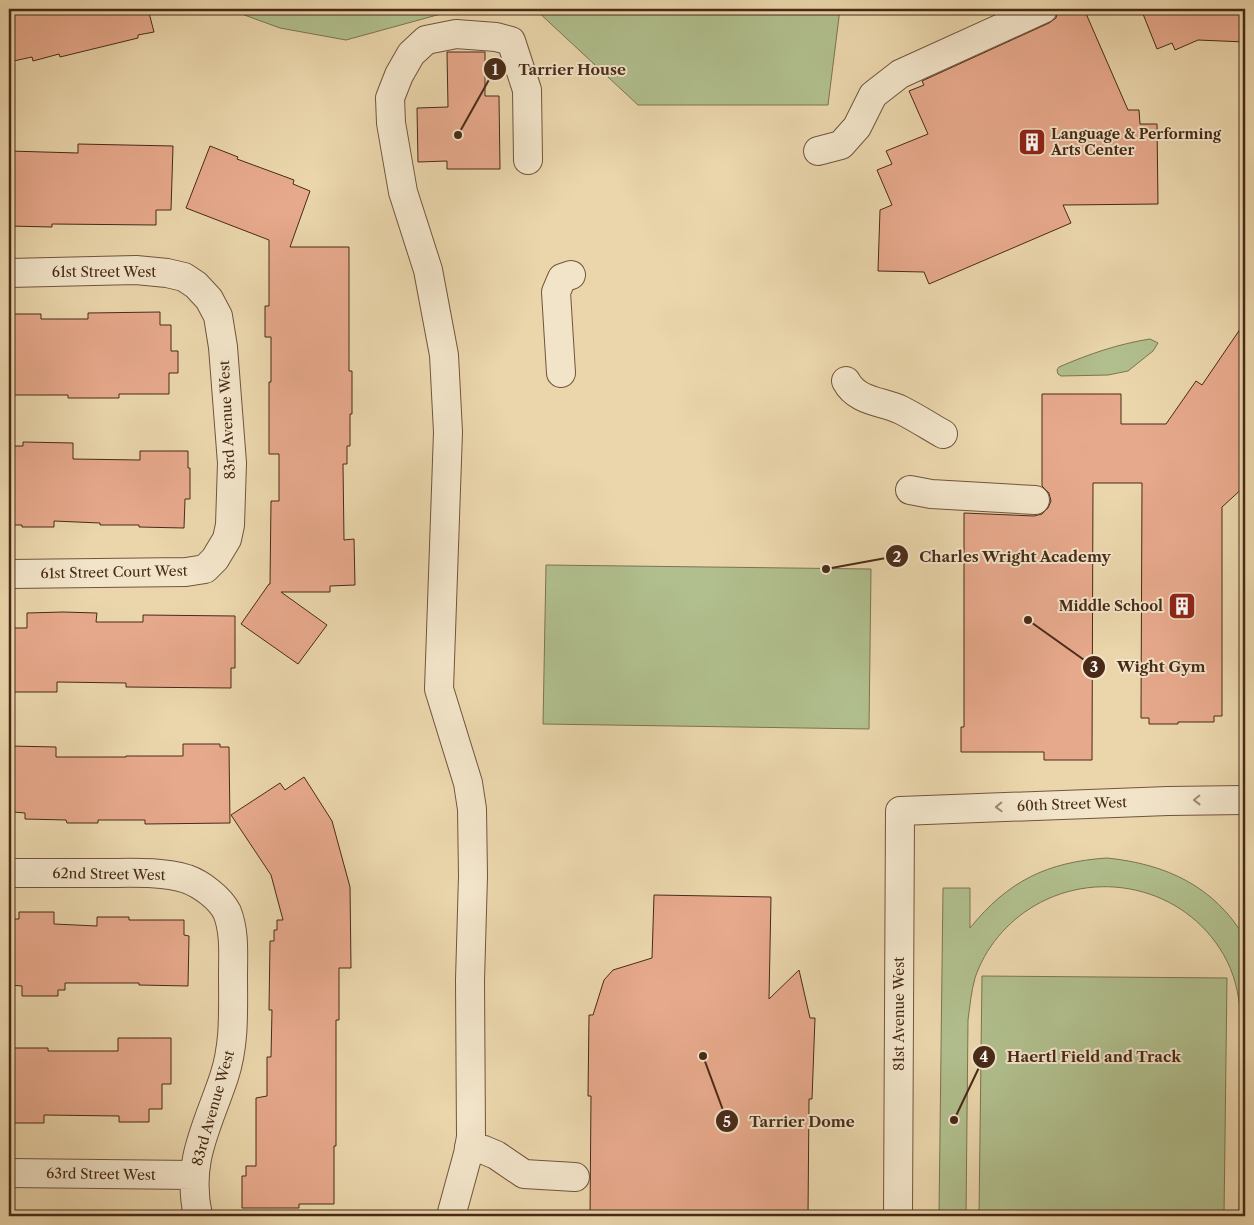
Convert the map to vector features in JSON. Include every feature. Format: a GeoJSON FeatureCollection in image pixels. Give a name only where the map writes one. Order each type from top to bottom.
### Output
{"type":"FeatureCollection","features":[{"type":"Feature","properties":{"kind":"street"},"geometry":{"type":"LineString","coordinates":[[818,151],[841,145],[857,127],[873,95],[900,74],[1044,9]]}},
{"type":"Feature","properties":{"kind":"street"},"geometry":{"type":"LineString","coordinates":[[451,1216],[471,1137],[472,809],[468,783],[439,689],[448,432],[444,355],[428,270],[403,192],[391,123],[390,98],[399,75],[411,54],[426,40],[456,34],[496,37],[511,41],[527,90],[528,160]]}},
{"type":"Feature","properties":{"kind":"street","name":"61st Street West"},"geometry":{"type":"LineString","coordinates":[[9,273],[136,270],[184,277],[196,285]]}},
{"type":"Feature","properties":{"kind":"street"},"geometry":{"type":"LineString","coordinates":[[561,373],[556,292],[562,278],[570,275]]}},
{"type":"Feature","properties":{"kind":"street","name":"83rd Avenue West"},"geometry":{"type":"LineString","coordinates":[[196,285],[209,299],[218,316],[223,347],[232,463],[230,525],[227,539],[215,559]]}},
{"type":"Feature","properties":{"kind":"street"},"geometry":{"type":"LineString","coordinates":[[846,380],[850,387],[859,395],[874,402],[899,409],[943,434]]}},
{"type":"Feature","properties":{"kind":"street"},"geometry":{"type":"LineString","coordinates":[[910,490],[931,494],[1035,500]]}},
{"type":"Feature","properties":{"kind":"street","name":"61st Street Court West"},"geometry":{"type":"LineString","coordinates":[[9,574],[186,572],[204,569],[215,559]]}},
{"type":"Feature","properties":{"kind":"street","name":"60th Street West"},"geometry":{"type":"LineString","coordinates":[[900,811],[1245,800]]}},
{"type":"Feature","properties":{"kind":"street","name":"81st Avenue West"},"geometry":{"type":"LineString","coordinates":[[898,1216],[900,811]]}},
{"type":"Feature","properties":{"kind":"street","name":"62nd Street West"},"geometry":{"type":"LineString","coordinates":[[9,873],[128,873],[172,876],[188,879],[204,889],[220,902],[226,911]]}},
{"type":"Feature","properties":{"kind":"street","name":"83rd Avenue West"},"geometry":{"type":"LineString","coordinates":[[198,1216],[194,1194],[196,1159],[203,1132],[223,1078],[232,1042],[233,944],[230,921],[226,911]]}},
{"type":"Feature","properties":{"kind":"street"},"geometry":{"type":"LineString","coordinates":[[469,1147],[484,1150],[524,1174],[575,1177]]}},
{"type":"Feature","properties":{"kind":"street","name":"63rd Street West"},"geometry":{"type":"LineString","coordinates":[[9,1173],[194,1175]]}},
{"type":"Feature","properties":{"kind":"green space"},"geometry":{"type":"Polygon","coordinates":[[[228,9],[459,9],[346,40],[280,28],[228,9]]]}},
{"type":"Feature","properties":{"kind":"green space"},"geometry":{"type":"Polygon","coordinates":[[[535,9],[840,9],[828,105],[638,105],[535,9]]]}},
{"type":"Feature","properties":{"kind":"green space"},"geometry":{"type":"Polygon","coordinates":[[[1150,339],[1158,343],[1153,351],[1128,371],[1108,375],[1061,376],[1058,374],[1057,370],[1059,367],[1081,358],[1115,347],[1150,339]]]}},
{"type":"Feature","properties":{"kind":"green space"},"geometry":{"type":"Polygon","coordinates":[[[546,565],[871,569],[869,729],[543,724],[546,565]]]}},
{"type":"Feature","properties":{"kind":"green space"},"geometry":{"type":"Polygon","coordinates":[[[1107,858],[1149,866],[1168,872],[1186,881],[1203,891],[1219,904],[1245,938],[1245,1216],[1239,1216],[1241,1023],[1240,1007],[1233,976],[1227,961],[1211,937],[1191,917],[1168,902],[1142,892],[1115,887],[1088,888],[1060,894],[1034,906],[1006,928],[991,946],[979,967],[975,978],[968,1020],[966,1216],[939,1216],[943,888],[970,888],[970,928],[999,898],[1014,886],[1030,877],[1066,864],[1107,858]]]}},
{"type":"Feature","properties":{"kind":"green space"},"geometry":{"type":"Polygon","coordinates":[[[982,976],[1227,978],[1224,1216],[979,1216],[982,976]]]}},
{"type":"Feature","properties":{"kind":"building"},"geometry":{"type":"Polygon","coordinates":[[[9,9],[148,9],[154,32],[138,35],[138,38],[60,57],[59,54],[33,61],[32,57],[9,62],[9,9]]]}},
{"type":"Feature","properties":{"kind":"building","name":"Language & Performing Arts Center"},"geometry":{"type":"Polygon","coordinates":[[[1058,9],[1084,9],[1128,110],[1139,110],[1140,124],[1157,124],[1158,204],[1063,205],[1071,223],[929,284],[924,272],[878,271],[880,210],[892,205],[877,170],[892,164],[886,151],[928,134],[909,91],[924,85],[922,81],[1049,23],[1056,18],[1058,9]]]}},
{"type":"Feature","properties":{"kind":"building"},"geometry":{"type":"Polygon","coordinates":[[[1141,9],[1245,9],[1245,42],[1198,40],[1175,50],[1172,43],[1157,49],[1141,9]]]}},
{"type":"Feature","properties":{"kind":"building"},"geometry":{"type":"Polygon","coordinates":[[[447,52],[485,52],[485,96],[499,96],[500,169],[447,169],[447,161],[418,162],[417,108],[448,107],[447,52]]]}},
{"type":"Feature","properties":{"kind":"building"},"geometry":{"type":"Polygon","coordinates":[[[78,144],[173,146],[171,210],[156,210],[156,225],[52,224],[52,227],[9,226],[9,151],[78,153],[78,144]]]}},
{"type":"Feature","properties":{"kind":"building"},"geometry":{"type":"Polygon","coordinates":[[[210,146],[238,157],[237,159],[294,180],[293,184],[310,191],[290,247],[349,247],[349,371],[352,371],[352,414],[350,414],[350,446],[347,446],[347,464],[343,464],[344,540],[354,539],[355,585],[330,586],[330,592],[281,592],[327,625],[298,664],[241,624],[270,584],[271,501],[279,501],[279,454],[269,454],[271,337],[265,337],[265,306],[269,306],[269,240],[186,208],[210,146]]]}},
{"type":"Feature","properties":{"kind":"building"},"geometry":{"type":"Polygon","coordinates":[[[160,312],[160,325],[171,325],[171,351],[178,351],[178,373],[169,373],[169,394],[119,394],[119,398],[68,398],[68,395],[9,395],[9,327],[12,327],[12,314],[41,314],[41,319],[88,319],[88,313],[160,312]]]}},
{"type":"Feature","properties":{"kind":"building"},"geometry":{"type":"Polygon","coordinates":[[[1245,322],[1245,486],[1222,507],[1222,716],[1214,716],[1214,722],[1178,722],[1178,724],[1149,724],[1149,718],[1141,718],[1142,483],[1093,483],[1092,760],[1044,760],[1044,752],[961,752],[961,727],[964,727],[964,513],[1034,516],[1042,514],[1048,508],[1051,501],[1049,493],[1042,486],[1042,394],[1121,394],[1121,424],[1166,424],[1196,381],[1202,385],[1245,322]]]}},
{"type":"Feature","properties":{"kind":"building"},"geometry":{"type":"Polygon","coordinates":[[[23,442],[73,443],[73,459],[140,460],[140,451],[188,451],[190,499],[185,499],[184,528],[100,525],[100,523],[54,521],[54,527],[9,525],[9,446],[23,446],[23,442]]]}},
{"type":"Feature","properties":{"kind":"building"},"geometry":{"type":"Polygon","coordinates":[[[27,613],[97,613],[96,622],[143,622],[143,615],[235,616],[235,668],[231,668],[231,688],[126,687],[126,683],[57,682],[57,692],[9,692],[9,628],[27,628],[27,613]]]}},
{"type":"Feature","properties":{"kind":"building"},"geometry":{"type":"Polygon","coordinates":[[[183,744],[220,744],[220,747],[229,747],[230,823],[145,824],[145,820],[98,820],[98,823],[67,823],[66,820],[25,819],[25,813],[13,812],[13,796],[9,796],[9,746],[56,747],[56,757],[126,757],[183,756],[183,744]]]}},
{"type":"Feature","properties":{"kind":"building"},"geometry":{"type":"Polygon","coordinates":[[[304,777],[332,821],[350,887],[351,968],[339,968],[339,1020],[336,1020],[334,1204],[299,1204],[299,1208],[242,1208],[242,1176],[246,1176],[246,1166],[256,1166],[256,1098],[267,1096],[267,1057],[271,1057],[272,1010],[269,1010],[270,941],[274,941],[274,930],[277,930],[277,920],[283,920],[271,875],[231,815],[280,783],[285,790],[304,777]]]}},
{"type":"Feature","properties":{"kind":"building"},"geometry":{"type":"Polygon","coordinates":[[[654,895],[771,897],[769,999],[799,970],[810,1018],[815,1018],[812,1099],[809,1099],[808,1216],[590,1216],[591,1096],[588,1096],[589,1015],[593,1015],[604,980],[613,970],[652,958],[654,895]]]}},
{"type":"Feature","properties":{"kind":"building"},"geometry":{"type":"Polygon","coordinates":[[[19,912],[54,912],[54,924],[97,926],[97,917],[129,917],[129,920],[184,920],[184,935],[189,936],[188,986],[139,985],[139,983],[65,983],[65,990],[58,990],[58,996],[22,996],[22,986],[9,985],[9,919],[19,919],[19,912]]]}},
{"type":"Feature","properties":{"kind":"building"},"geometry":{"type":"Polygon","coordinates":[[[118,1038],[171,1038],[171,1084],[162,1084],[162,1109],[149,1109],[149,1122],[119,1122],[119,1116],[44,1115],[44,1123],[9,1123],[9,1048],[48,1048],[48,1051],[118,1051],[118,1038]]]}},
{"type":"Feature","properties":{"kind":"place","name":"Tarrier House"},"geometry":{"type":"Point","coordinates":[458,135]}},
{"type":"Feature","properties":{"kind":"place","name":"Language & Performing Arts Center"},"geometry":{"type":"Point","coordinates":[1032,142]}},
{"type":"Feature","properties":{"kind":"place","name":"Charles Wright Academy"},"geometry":{"type":"Point","coordinates":[826,569]}},
{"type":"Feature","properties":{"kind":"place","name":"Middle School"},"geometry":{"type":"Point","coordinates":[1182,606]}},
{"type":"Feature","properties":{"kind":"place","name":"Wight Gym"},"geometry":{"type":"Point","coordinates":[1028,620]}},
{"type":"Feature","properties":{"kind":"place","name":"Tarrier Dome"},"geometry":{"type":"Point","coordinates":[703,1056]}},
{"type":"Feature","properties":{"kind":"place","name":"Haertl Field and Track"},"geometry":{"type":"Point","coordinates":[954,1120]}}]}
